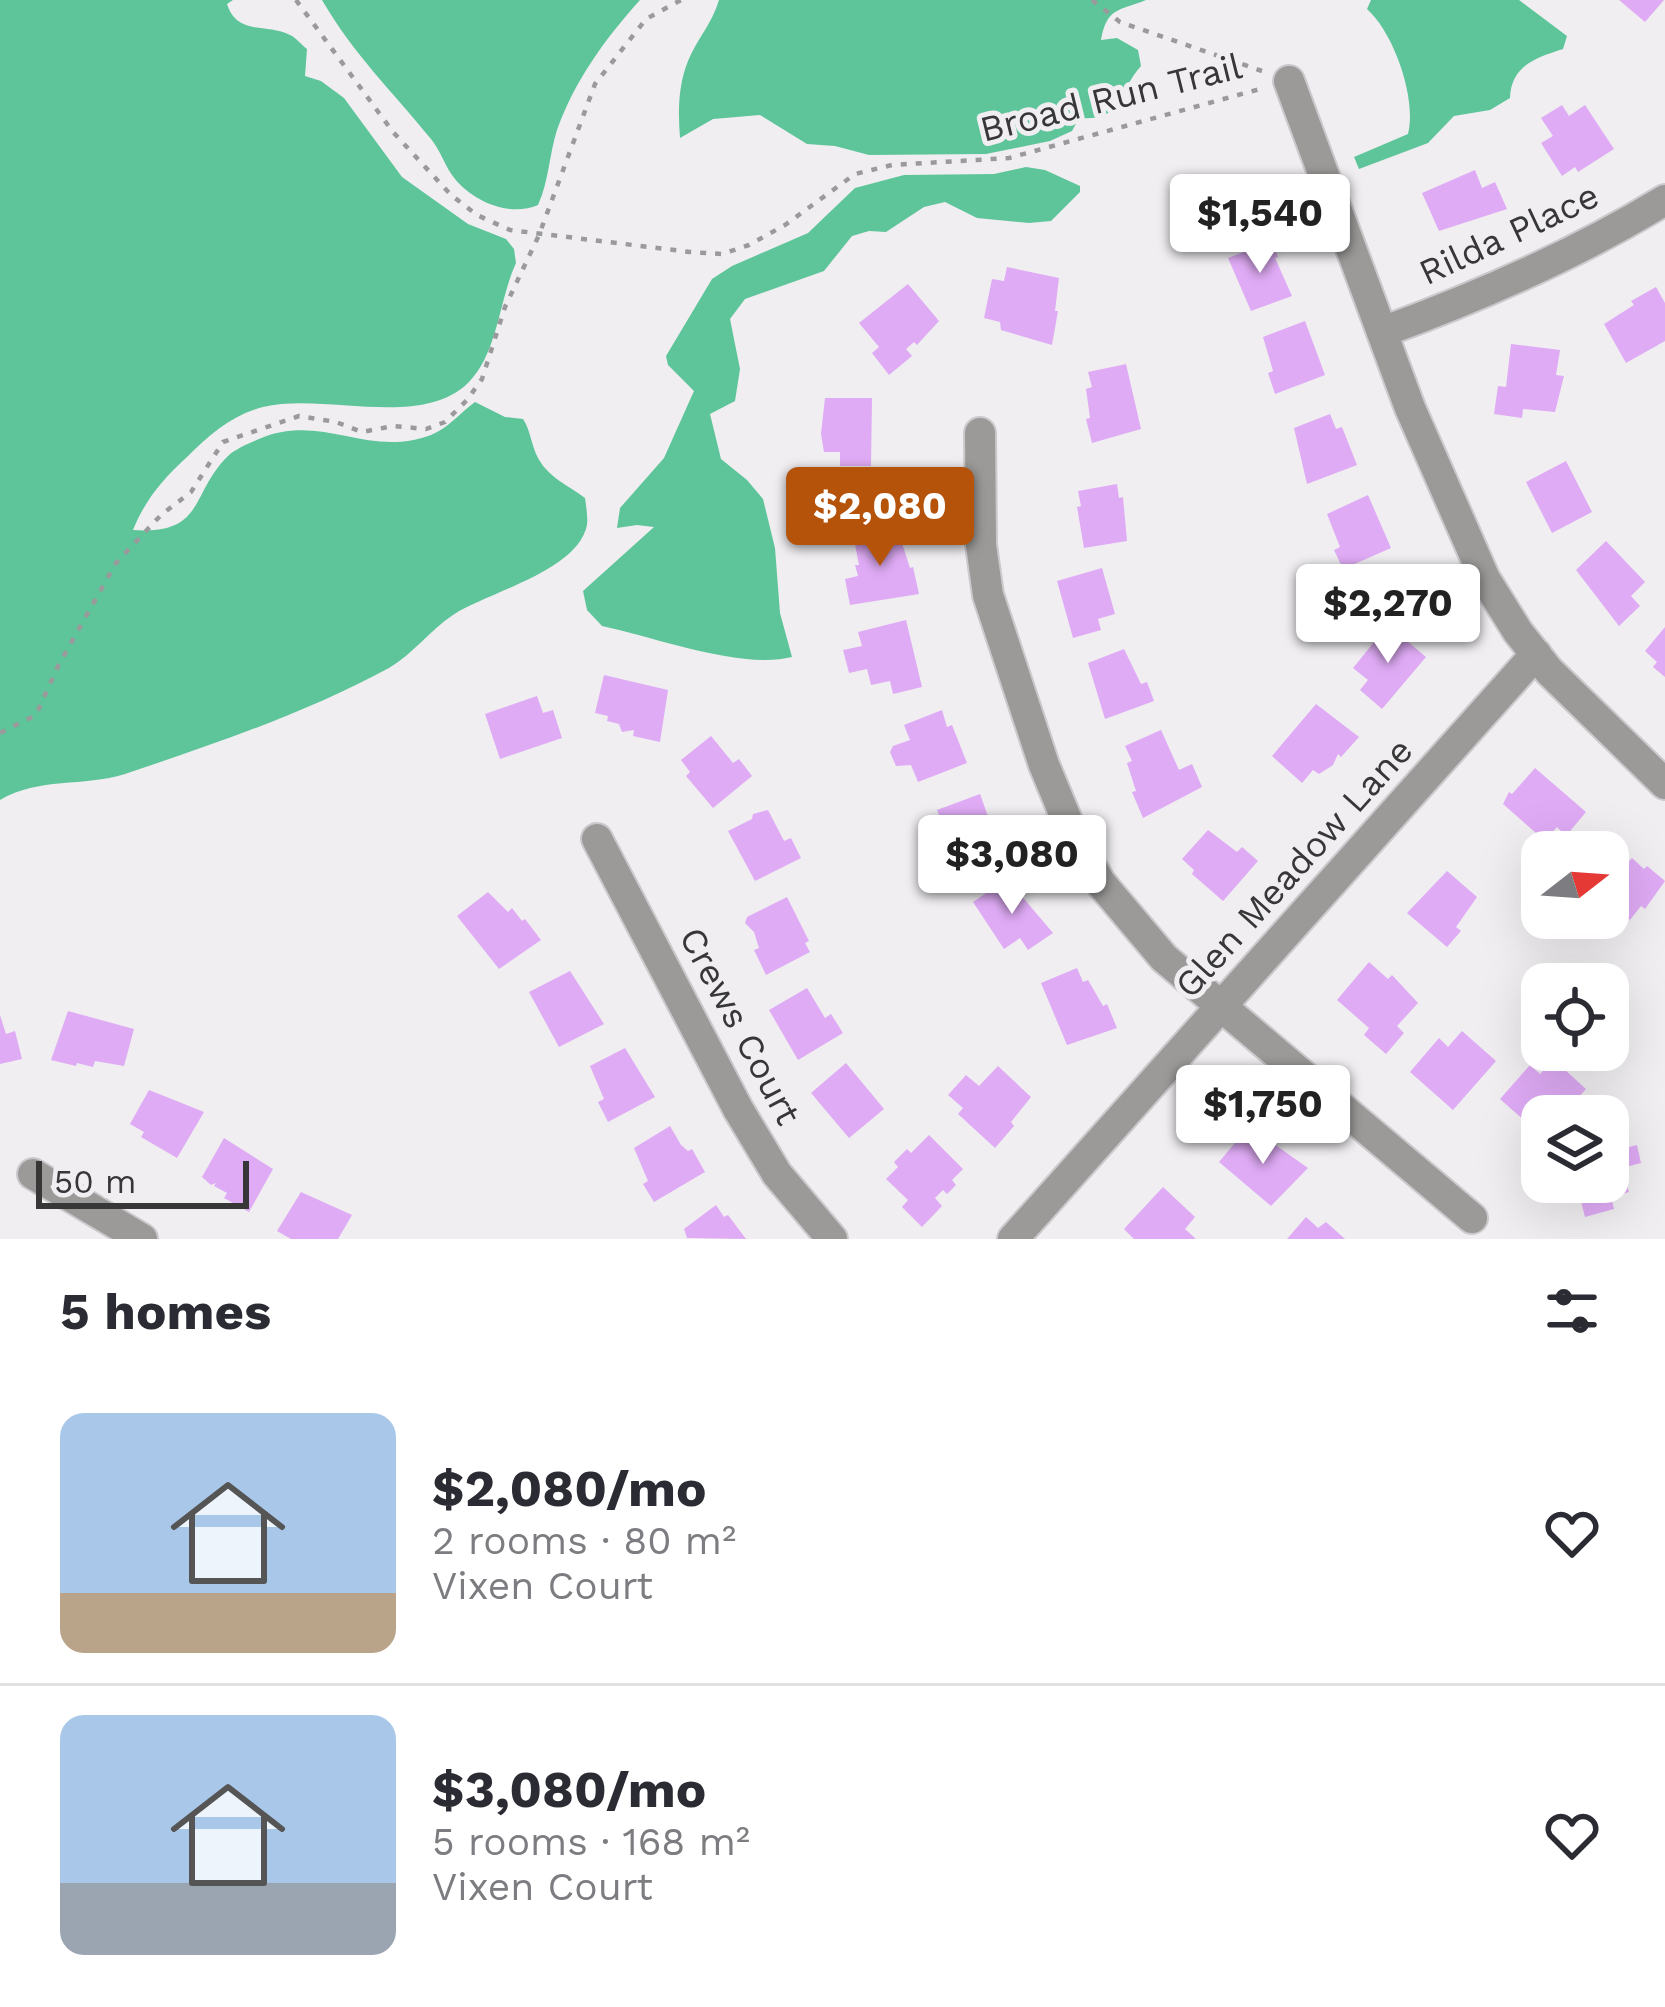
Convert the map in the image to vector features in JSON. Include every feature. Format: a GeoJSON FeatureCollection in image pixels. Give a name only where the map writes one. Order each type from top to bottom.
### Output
{"type":"FeatureCollection","features":[{"type":"Feature","properties":{"kind":"street"},"geometry":{"type":"LineString","coordinates":[[1289,81],[1382,332],[1457,520],[1486,579],[1535,654],[1573,698],[1665,784]]}},
{"type":"Feature","properties":{"kind":"street","name":"Rilda Place"},"geometry":{"type":"LineString","coordinates":[[1382,332],[1558,260],[1665,200]]}},
{"type":"Feature","properties":{"kind":"street"},"geometry":{"type":"LineString","coordinates":[[980,433],[980,545],[988,595],[1008,665],[1066,818],[1100,882],[1133,926],[1222,1008],[1472,1217]]}},
{"type":"Feature","properties":{"kind":"street","name":"Glen Meadow Lane"},"geometry":{"type":"LineString","coordinates":[[1013,1239],[1535,654]]}},
{"type":"Feature","properties":{"kind":"street","name":"Crews Court"},"geometry":{"type":"LineString","coordinates":[[597,839],[738,1109],[777,1174],[832,1239]]}},
{"type":"Feature","properties":{"kind":"street"},"geometry":{"type":"LineString","coordinates":[[33,1174],[142,1239]]}},
{"type":"Feature","properties":{"kind":"path","name":"Broad Run Trail"},"geometry":{"type":"LineString","coordinates":[[296,0],[392,132],[451,195],[492,223],[539,235],[722,254],[785,225],[855,174],[892,165],[1026,154],[1289,81]]}},
{"type":"Feature","properties":{"kind":"path"},"geometry":{"type":"LineString","coordinates":[[0,733],[36,715],[116,563],[161,515],[191,492],[223,442],[299,416],[362,432],[393,426],[426,429],[445,422],[482,379],[505,308],[539,235],[595,84],[646,19],[681,0]]}},
{"type":"Feature","properties":{"kind":"path","name":"Broad Run Trail"},"geometry":{"type":"LineString","coordinates":[[1092,0],[1120,22],[1289,81]]}},
{"type":"Feature","properties":{"kind":"green space"},"geometry":{"type":"Polygon","coordinates":[[[0,0],[233,0],[227,4],[238,21],[290,35],[307,49],[305,76],[344,98],[402,177],[468,224],[506,239],[514,249],[516,263],[492,341],[469,382],[425,404],[288,404],[241,415],[170,473],[133,530],[156,530],[185,519],[227,457],[259,439],[303,430],[408,441],[437,432],[475,402],[505,417],[523,419],[542,465],[585,498],[587,525],[580,541],[550,568],[468,606],[398,662],[325,699],[125,774],[30,788],[0,800],[0,0]]]}},
{"type":"Feature","properties":{"kind":"green space"},"geometry":{"type":"Polygon","coordinates":[[[322,0],[640,0],[603,45],[573,94],[557,130],[538,205],[516,209],[482,200],[455,179],[434,144],[360,55],[322,0]]]}},
{"type":"Feature","properties":{"kind":"green space"},"geometry":{"type":"Polygon","coordinates":[[[719,0],[1146,0],[1111,16],[1101,40],[1117,38],[1138,50],[1141,66],[1118,103],[1104,115],[1079,118],[1072,131],[1050,141],[986,154],[869,155],[807,144],[760,115],[713,119],[680,138],[679,99],[685,70],[719,0]]]}},
{"type":"Feature","properties":{"kind":"green space"},"geometry":{"type":"Polygon","coordinates":[[[1371,0],[1519,0],[1567,36],[1563,49],[1520,71],[1510,98],[1490,110],[1454,116],[1428,143],[1359,169],[1354,157],[1408,134],[1410,120],[1401,67],[1386,34],[1367,9],[1371,0]]]}},
{"type":"Feature","properties":{"kind":"green space"},"geometry":{"type":"Polygon","coordinates":[[[1026,167],[1080,186],[1080,192],[1051,221],[977,218],[945,202],[924,207],[886,232],[852,236],[824,271],[745,299],[730,319],[740,369],[735,401],[710,414],[721,459],[763,499],[775,548],[780,613],[792,657],[724,656],[602,626],[587,610],[583,591],[654,527],[617,528],[620,508],[664,458],[694,391],[668,365],[666,356],[712,279],[808,233],[855,188],[904,175],[994,174],[1026,167]]]}},
{"type":"Feature","properties":{"kind":"building"},"geometry":{"type":"Polygon","coordinates":[[[1619,0],[1664,0],[1645,22],[1619,0]]]}},
{"type":"Feature","properties":{"kind":"building"},"geometry":{"type":"Polygon","coordinates":[[[1562,105],[1569,116],[1585,105],[1614,149],[1578,172],[1575,167],[1562,176],[1541,143],[1553,136],[1541,118],[1562,105]]]}},
{"type":"Feature","properties":{"kind":"building"},"geometry":{"type":"Polygon","coordinates":[[[1475,170],[1482,188],[1495,182],[1507,209],[1439,231],[1422,193],[1475,170]]]}},
{"type":"Feature","properties":{"kind":"building"},"geometry":{"type":"Polygon","coordinates":[[[1272,241],[1292,296],[1251,311],[1228,258],[1272,241]]]}},
{"type":"Feature","properties":{"kind":"building"},"geometry":{"type":"Polygon","coordinates":[[[1007,267],[1059,278],[1052,345],[1001,330],[1000,322],[984,318],[992,279],[1004,281],[1007,267]]]}},
{"type":"Feature","properties":{"kind":"building"},"geometry":{"type":"Polygon","coordinates":[[[908,284],[939,321],[917,345],[914,342],[906,349],[912,356],[889,375],[872,353],[879,347],[859,323],[908,284]]]}},
{"type":"Feature","properties":{"kind":"building"},"geometry":{"type":"Polygon","coordinates":[[[1656,287],[1665,303],[1665,341],[1626,363],[1604,324],[1656,287]]]}},
{"type":"Feature","properties":{"kind":"building"},"geometry":{"type":"Polygon","coordinates":[[[1305,321],[1325,375],[1275,394],[1263,337],[1305,321]]]}},
{"type":"Feature","properties":{"kind":"building"},"geometry":{"type":"Polygon","coordinates":[[[1511,344],[1560,350],[1556,375],[1564,376],[1555,412],[1523,409],[1522,418],[1494,414],[1498,386],[1506,387],[1511,344]]]}},
{"type":"Feature","properties":{"kind":"building"},"geometry":{"type":"Polygon","coordinates":[[[1126,364],[1141,429],[1092,443],[1086,419],[1090,418],[1086,389],[1092,387],[1088,372],[1126,364]]]}},
{"type":"Feature","properties":{"kind":"building"},"geometry":{"type":"Polygon","coordinates":[[[825,398],[872,398],[871,466],[840,466],[840,452],[824,452],[825,398]]]}},
{"type":"Feature","properties":{"kind":"building"},"geometry":{"type":"Polygon","coordinates":[[[1330,414],[1336,429],[1342,427],[1357,465],[1307,484],[1294,428],[1330,414]]]}},
{"type":"Feature","properties":{"kind":"building"},"geometry":{"type":"Polygon","coordinates":[[[1566,461],[1592,512],[1552,533],[1526,482],[1566,461]]]}},
{"type":"Feature","properties":{"kind":"building"},"geometry":{"type":"Polygon","coordinates":[[[1117,484],[1119,498],[1123,497],[1127,541],[1084,548],[1078,491],[1117,484]]]}},
{"type":"Feature","properties":{"kind":"building"},"geometry":{"type":"Polygon","coordinates":[[[1368,495],[1391,548],[1343,569],[1327,514],[1368,495]]]}},
{"type":"Feature","properties":{"kind":"building"},"geometry":{"type":"Polygon","coordinates":[[[891,526],[895,542],[902,543],[913,567],[919,594],[850,605],[845,579],[858,576],[855,565],[859,565],[853,534],[891,526]]]}},
{"type":"Feature","properties":{"kind":"building"},"geometry":{"type":"Polygon","coordinates":[[[1606,541],[1645,582],[1631,596],[1640,606],[1619,626],[1576,570],[1606,541]]]}},
{"type":"Feature","properties":{"kind":"building"},"geometry":{"type":"Polygon","coordinates":[[[1102,568],[1115,614],[1098,619],[1101,630],[1073,638],[1057,581],[1102,568]]]}},
{"type":"Feature","properties":{"kind":"building"},"geometry":{"type":"Polygon","coordinates":[[[906,620],[922,687],[893,694],[890,681],[871,685],[867,669],[849,673],[843,650],[862,646],[858,632],[906,620]]]}},
{"type":"Feature","properties":{"kind":"building"},"geometry":{"type":"Polygon","coordinates":[[[1388,625],[1426,657],[1382,709],[1360,690],[1368,680],[1353,668],[1388,625]]]}},
{"type":"Feature","properties":{"kind":"building"},"geometry":{"type":"Polygon","coordinates":[[[1665,627],[1665,677],[1645,651],[1665,627]]]}},
{"type":"Feature","properties":{"kind":"building"},"geometry":{"type":"Polygon","coordinates":[[[1124,649],[1154,701],[1105,719],[1088,663],[1124,649]]]}},
{"type":"Feature","properties":{"kind":"building"},"geometry":{"type":"Polygon","coordinates":[[[604,675],[668,690],[660,742],[633,736],[634,730],[622,732],[619,724],[607,721],[608,716],[595,713],[604,675]]]}},
{"type":"Feature","properties":{"kind":"building"},"geometry":{"type":"Polygon","coordinates":[[[537,696],[543,713],[553,710],[562,738],[500,759],[485,714],[537,696]]]}},
{"type":"Feature","properties":{"kind":"building"},"geometry":{"type":"Polygon","coordinates":[[[1316,704],[1359,737],[1341,757],[1338,754],[1333,765],[1319,774],[1313,770],[1302,783],[1272,756],[1316,704]]]}},
{"type":"Feature","properties":{"kind":"building"},"geometry":{"type":"Polygon","coordinates":[[[942,710],[967,763],[918,782],[911,765],[896,766],[890,752],[893,746],[910,740],[904,725],[942,710]]]}},
{"type":"Feature","properties":{"kind":"building"},"geometry":{"type":"Polygon","coordinates":[[[1161,730],[1179,770],[1192,764],[1202,787],[1143,818],[1132,792],[1136,791],[1127,763],[1132,761],[1125,746],[1161,730]]]}},
{"type":"Feature","properties":{"kind":"building"},"geometry":{"type":"Polygon","coordinates":[[[711,736],[733,763],[739,759],[752,776],[713,808],[686,776],[690,772],[681,760],[711,736]]]}},
{"type":"Feature","properties":{"kind":"building"},"geometry":{"type":"Polygon","coordinates":[[[1535,768],[1586,812],[1570,831],[1557,827],[1534,831],[1503,804],[1535,768]]]}},
{"type":"Feature","properties":{"kind":"building"},"geometry":{"type":"Polygon","coordinates":[[[980,794],[1000,850],[951,868],[944,848],[928,854],[920,831],[942,823],[937,810],[980,794]]]}},
{"type":"Feature","properties":{"kind":"building"},"geometry":{"type":"Polygon","coordinates":[[[768,810],[784,841],[791,838],[801,858],[755,881],[728,831],[768,810]]]}},
{"type":"Feature","properties":{"kind":"building"},"geometry":{"type":"Polygon","coordinates":[[[1208,830],[1258,861],[1223,901],[1182,859],[1208,830]]]}},
{"type":"Feature","properties":{"kind":"building"},"geometry":{"type":"Polygon","coordinates":[[[1632,858],[1665,881],[1645,909],[1641,906],[1630,920],[1632,858]]]}},
{"type":"Feature","properties":{"kind":"building"},"geometry":{"type":"Polygon","coordinates":[[[1447,871],[1477,897],[1456,927],[1461,931],[1447,947],[1407,913],[1447,871]]]}},
{"type":"Feature","properties":{"kind":"building"},"geometry":{"type":"Polygon","coordinates":[[[1007,879],[1053,933],[1028,950],[1020,938],[1004,949],[973,902],[1007,879]]]}},
{"type":"Feature","properties":{"kind":"building"},"geometry":{"type":"Polygon","coordinates":[[[488,892],[508,912],[512,908],[525,919],[541,940],[499,969],[457,916],[488,892]]]}},
{"type":"Feature","properties":{"kind":"building"},"geometry":{"type":"Polygon","coordinates":[[[787,897],[810,952],[766,975],[754,950],[759,948],[754,932],[745,923],[747,917],[787,897]]]}},
{"type":"Feature","properties":{"kind":"building"},"geometry":{"type":"Polygon","coordinates":[[[1369,962],[1388,979],[1392,975],[1418,1003],[1397,1026],[1404,1033],[1386,1054],[1364,1035],[1369,1028],[1337,1000],[1369,962]]]}},
{"type":"Feature","properties":{"kind":"building"},"geometry":{"type":"Polygon","coordinates":[[[1077,968],[1103,1006],[1107,1004],[1117,1028],[1067,1045],[1041,983],[1077,968]]]}},
{"type":"Feature","properties":{"kind":"building"},"geometry":{"type":"Polygon","coordinates":[[[570,971],[604,1024],[559,1047],[529,992],[570,971]]]}},
{"type":"Feature","properties":{"kind":"building"},"geometry":{"type":"Polygon","coordinates":[[[807,988],[825,1018],[831,1014],[843,1033],[798,1060],[769,1010],[807,988]]]}},
{"type":"Feature","properties":{"kind":"building"},"geometry":{"type":"Polygon","coordinates":[[[68,1011],[134,1029],[124,1066],[95,1061],[93,1067],[76,1066],[51,1060],[68,1011]]]}},
{"type":"Feature","properties":{"kind":"building"},"geometry":{"type":"Polygon","coordinates":[[[0,1015],[6,1034],[15,1031],[22,1059],[0,1064],[0,1015]]]}},
{"type":"Feature","properties":{"kind":"building"},"geometry":{"type":"Polygon","coordinates":[[[1462,1031],[1496,1061],[1453,1110],[1410,1072],[1439,1038],[1448,1047],[1462,1031]]]}},
{"type":"Feature","properties":{"kind":"building"},"geometry":{"type":"Polygon","coordinates":[[[625,1048],[655,1097],[608,1122],[590,1066],[625,1048]]]}},
{"type":"Feature","properties":{"kind":"building"},"geometry":{"type":"Polygon","coordinates":[[[846,1063],[884,1109],[849,1138],[811,1093],[846,1063]]]}},
{"type":"Feature","properties":{"kind":"building"},"geometry":{"type":"Polygon","coordinates":[[[998,1066],[1031,1097],[995,1148],[958,1114],[963,1108],[948,1095],[966,1075],[979,1086],[998,1066]]]}},
{"type":"Feature","properties":{"kind":"building"},"geometry":{"type":"Polygon","coordinates":[[[1525,1071],[1566,1071],[1586,1089],[1581,1095],[1521,1095],[1521,1118],[1500,1099],[1525,1071]]]}},
{"type":"Feature","properties":{"kind":"building"},"geometry":{"type":"Polygon","coordinates":[[[149,1090],[204,1112],[177,1158],[141,1137],[144,1132],[130,1124],[149,1090]]]}},
{"type":"Feature","properties":{"kind":"building"},"geometry":{"type":"Polygon","coordinates":[[[670,1126],[705,1172],[654,1202],[643,1184],[648,1181],[634,1148],[670,1126]]]}},
{"type":"Feature","properties":{"kind":"building"},"geometry":{"type":"Polygon","coordinates":[[[1244,1132],[1257,1143],[1264,1137],[1308,1168],[1271,1206],[1219,1162],[1244,1132]]]}},
{"type":"Feature","properties":{"kind":"building"},"geometry":{"type":"Polygon","coordinates":[[[929,1135],[963,1169],[952,1180],[956,1185],[935,1198],[942,1206],[922,1227],[902,1207],[908,1200],[886,1179],[898,1167],[894,1162],[929,1135]]]}},
{"type":"Feature","properties":{"kind":"building"},"geometry":{"type":"Polygon","coordinates":[[[224,1138],[273,1169],[249,1212],[224,1198],[227,1193],[202,1177],[224,1138]]]}},
{"type":"Feature","properties":{"kind":"building"},"geometry":{"type":"Polygon","coordinates":[[[1637,1145],[1641,1163],[1629,1166],[1629,1147],[1637,1145]]]}},
{"type":"Feature","properties":{"kind":"building"},"geometry":{"type":"Polygon","coordinates":[[[1163,1187],[1195,1217],[1185,1229],[1196,1239],[1134,1239],[1124,1229],[1163,1187]]]}},
{"type":"Feature","properties":{"kind":"building"},"geometry":{"type":"Polygon","coordinates":[[[301,1192],[352,1215],[338,1239],[291,1239],[277,1231],[301,1192]]]}},
{"type":"Feature","properties":{"kind":"building"},"geometry":{"type":"Polygon","coordinates":[[[1581,1203],[1612,1203],[1614,1209],[1585,1217],[1581,1203]]]}},
{"type":"Feature","properties":{"kind":"building"},"geometry":{"type":"Polygon","coordinates":[[[716,1205],[746,1239],[687,1238],[684,1229],[716,1205]]]}},
{"type":"Feature","properties":{"kind":"building"},"geometry":{"type":"Polygon","coordinates":[[[1306,1217],[1318,1228],[1326,1222],[1345,1239],[1287,1239],[1306,1217]]]}}]}
